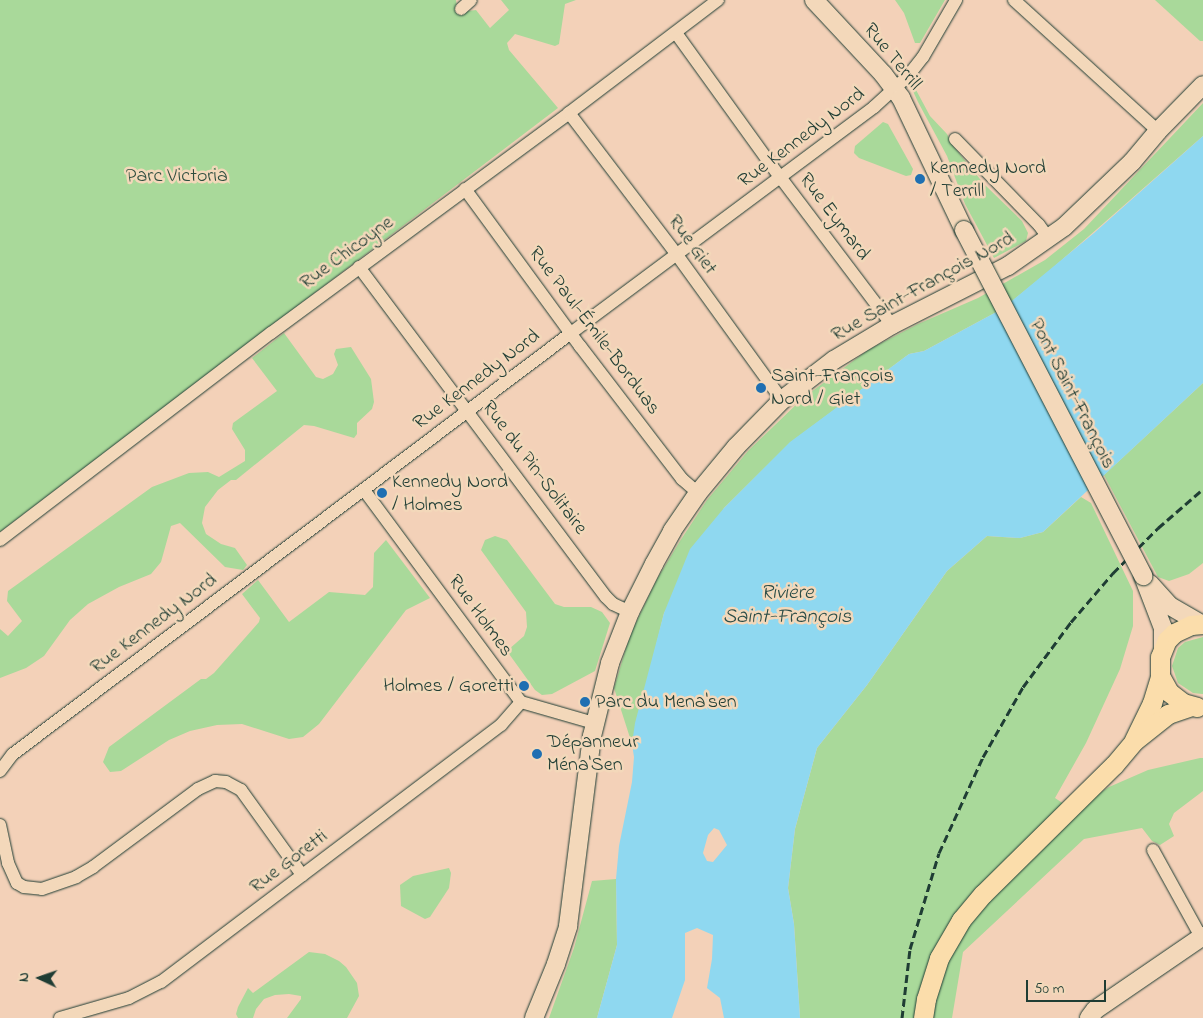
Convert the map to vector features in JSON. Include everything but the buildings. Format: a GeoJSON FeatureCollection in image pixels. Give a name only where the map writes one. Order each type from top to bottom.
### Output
{"type":"FeatureCollection","features":[{"type":"Feature","properties":{"kind":"main road"},"geometry":{"type":"LineString","coordinates":[[1134,741],[1152,704],[1160,676],[1160,657],[1168,640],[1182,628],[1202,624]]}},
{"type":"Feature","properties":{"kind":"main road"},"geometry":{"type":"LineString","coordinates":[[1160,676],[1168,692],[1183,703],[1199,707]]}},
{"type":"Feature","properties":{"kind":"main road"},"geometry":{"type":"LineString","coordinates":[[923,1018],[926,1000],[939,958],[961,920],[983,894],[1114,765],[1134,741],[1168,714],[1199,707]]}},
{"type":"Feature","properties":{"kind":"street","name":"Rue Chicoyne"},"geometry":{"type":"LineString","coordinates":[[0,540],[359,267],[569,113],[718,0]]}},
{"type":"Feature","properties":{"kind":"street","name":"Rue Terrill"},"geometry":{"type":"LineString","coordinates":[[814,0],[895,89],[906,108],[964,230]]}},
{"type":"Feature","properties":{"kind":"street","name":"Rue Kennedy Nord"},"geometry":{"type":"LineString","coordinates":[[0,771],[13,754],[571,333],[780,177],[837,137],[895,89],[923,57],[956,0]]}},
{"type":"Feature","properties":{"kind":"street"},"geometry":{"type":"LineString","coordinates":[[1014,0],[1158,131]]}},
{"type":"Feature","properties":{"kind":"street","name":"Rue Eymard"},"geometry":{"type":"LineString","coordinates":[[676,33],[780,177],[892,325]]}},
{"type":"Feature","properties":{"kind":"street","name":"Rue Saint-François Nord"},"geometry":{"type":"LineString","coordinates":[[534,1018],[562,947],[571,910],[594,723],[610,664],[630,612],[662,549],[698,493],[736,447],[782,400],[834,360],[892,325],[1008,266],[1049,239],[1095,200],[1203,85]]}},
{"type":"Feature","properties":{"kind":"street","name":"Rue Giet"},"geometry":{"type":"LineString","coordinates":[[569,113],[677,255],[782,400]]}},
{"type":"Feature","properties":{"kind":"street"},"geometry":{"type":"LineString","coordinates":[[955,139],[1039,225],[1049,239]]}},
{"type":"Feature","properties":{"kind":"street","name":"Rue Paul-Émile-Borduas"},"geometry":{"type":"LineString","coordinates":[[465,188],[571,333],[682,479],[698,493]]}},
{"type":"Feature","properties":{"kind":"street","name":"Pont Saint-François"},"geometry":{"type":"LineString","coordinates":[[964,230],[1143,576]]}},
{"type":"Feature","properties":{"kind":"street","name":"Rue du Pin-Solitaire"},"geometry":{"type":"LineString","coordinates":[[359,267],[606,597],[614,604],[630,612]]}},
{"type":"Feature","properties":{"kind":"street","name":"Rue Holmes"},"geometry":{"type":"LineString","coordinates":[[364,490],[521,702]]}},
{"type":"Feature","properties":{"kind":"street"},"geometry":{"type":"LineString","coordinates":[[1143,576],[1170,606],[1202,624]]}},
{"type":"Feature","properties":{"kind":"street"},"geometry":{"type":"LineString","coordinates":[[1143,576],[1163,628],[1163,649]]}},
{"type":"Feature","properties":{"kind":"street"},"geometry":{"type":"LineString","coordinates":[[521,702],[594,723]]}},
{"type":"Feature","properties":{"kind":"street","name":"Rue Goretti"},"geometry":{"type":"LineString","coordinates":[[60,1018],[118,1002],[148,990],[501,725],[521,702]]}},
{"type":"Feature","properties":{"kind":"street"},"geometry":{"type":"LineString","coordinates":[[0,824],[8,863],[17,883],[24,887],[42,888],[76,877],[93,867],[198,789],[215,781],[226,782],[241,790],[302,875]]}},
{"type":"Feature","properties":{"kind":"street"},"geometry":{"type":"LineString","coordinates":[[1089,1018],[1095,1010],[1202,937],[1154,850]]}},
{"type":"Feature","properties":{"kind":"green space","name":"Parc Victoria"},"geometry":{"type":"Polygon","coordinates":[[[0,0],[456,0],[457,8],[468,11],[476,10],[490,28],[509,10],[501,0],[576,0],[565,4],[559,44],[555,46],[515,34],[507,43],[509,50],[558,108],[0,532],[0,0]]]}},
{"type":"Feature","properties":{"kind":"green space"},"geometry":{"type":"Polygon","coordinates":[[[895,0],[945,0],[920,43],[915,43],[904,13],[895,0]]]}},
{"type":"Feature","properties":{"kind":"green space"},"geometry":{"type":"Polygon","coordinates":[[[1155,0],[1203,0],[1203,41],[1200,41],[1155,0]]]}},
{"type":"Feature","properties":{"kind":"green space"},"geometry":{"type":"Polygon","coordinates":[[[915,88],[930,116],[947,134],[954,147],[984,184],[1022,221],[1028,233],[1026,241],[994,258],[965,204],[947,156],[912,89],[915,88]]]}},
{"type":"Feature","properties":{"kind":"green space"},"geometry":{"type":"Polygon","coordinates":[[[1203,103],[1203,136],[1048,272],[1002,309],[924,351],[909,354],[791,442],[724,508],[664,613],[632,744],[614,688],[630,635],[657,579],[680,541],[707,500],[748,451],[803,398],[868,350],[918,324],[978,298],[1045,260],[1084,229],[1203,103]]]}},
{"type":"Feature","properties":{"kind":"green space"},"geometry":{"type":"Polygon","coordinates":[[[883,122],[888,124],[913,169],[911,175],[906,176],[859,158],[854,153],[855,146],[883,122]]]}},
{"type":"Feature","properties":{"kind":"green space"},"geometry":{"type":"Polygon","coordinates":[[[284,333],[316,377],[323,379],[333,374],[338,365],[334,354],[336,349],[351,347],[371,379],[374,402],[372,409],[357,423],[357,434],[354,438],[314,426],[304,425],[236,480],[231,480],[218,490],[205,507],[202,523],[206,534],[221,544],[235,548],[247,565],[243,570],[225,567],[180,523],[171,526],[161,562],[151,574],[119,587],[88,604],[70,620],[44,656],[26,668],[0,678],[0,629],[8,636],[22,621],[7,601],[8,591],[152,487],[189,473],[208,472],[219,477],[245,461],[245,450],[232,429],[233,423],[277,391],[252,358],[284,333]]]}},
{"type":"Feature","properties":{"kind":"green space"},"geometry":{"type":"Polygon","coordinates":[[[1203,383],[1203,563],[1189,574],[1169,581],[1158,577],[1104,475],[1203,383]]]}},
{"type":"Feature","properties":{"kind":"green space"},"geometry":{"type":"Polygon","coordinates":[[[1081,497],[1091,503],[1133,591],[1133,626],[1120,669],[1086,743],[1055,798],[1073,810],[1109,787],[1148,770],[1200,758],[1203,758],[1203,791],[1174,813],[1169,824],[1174,836],[1160,845],[1152,841],[1142,828],[1084,839],[963,952],[952,1018],[800,1018],[794,924],[788,888],[795,829],[817,748],[867,685],[947,571],[987,536],[1020,538],[1043,532],[1081,497]]]}},
{"type":"Feature","properties":{"kind":"green space"},"geometry":{"type":"Polygon","coordinates":[[[495,536],[507,540],[555,604],[564,607],[591,607],[602,612],[610,623],[595,671],[552,694],[542,695],[535,690],[507,651],[524,636],[527,627],[526,612],[481,550],[485,540],[495,536]]]}},
{"type":"Feature","properties":{"kind":"green space"},"geometry":{"type":"Polygon","coordinates":[[[386,540],[430,598],[406,610],[319,724],[303,737],[289,739],[242,724],[217,725],[190,731],[169,740],[121,771],[110,772],[103,762],[109,747],[201,679],[206,679],[214,673],[259,622],[260,618],[242,594],[258,580],[289,622],[329,592],[365,595],[373,587],[374,553],[386,540]]]}},
{"type":"Feature","properties":{"kind":"green space"},"geometry":{"type":"Polygon","coordinates":[[[1203,637],[1202,694],[1193,693],[1178,683],[1172,666],[1178,648],[1185,642],[1203,637]]]}},
{"type":"Feature","properties":{"kind":"green space"},"geometry":{"type":"Polygon","coordinates":[[[449,868],[451,873],[449,888],[430,917],[425,919],[401,906],[400,885],[413,876],[449,868]]]}},
{"type":"Feature","properties":{"kind":"green space"},"geometry":{"type":"Polygon","coordinates":[[[616,879],[617,945],[597,1018],[549,1018],[574,948],[592,881],[616,879]]]}},
{"type":"Feature","properties":{"kind":"green space"},"geometry":{"type":"Polygon","coordinates":[[[309,952],[325,954],[339,961],[346,967],[357,983],[359,996],[347,1018],[287,1018],[301,999],[301,996],[289,994],[275,995],[264,999],[256,1009],[253,1018],[238,1018],[236,1014],[238,1007],[248,988],[253,993],[309,952]]]}},
{"type":"Feature","properties":{"kind":"water","name":"Rivière Saint-François"},"geometry":{"type":"Polygon","coordinates":[[[1203,136],[1203,383],[1043,532],[1020,538],[987,536],[947,571],[867,685],[817,748],[795,829],[788,888],[794,924],[800,1018],[724,1018],[720,998],[707,988],[712,959],[713,935],[697,928],[685,933],[685,980],[672,1018],[597,1018],[617,945],[616,879],[619,846],[632,782],[634,757],[632,744],[635,723],[664,613],[690,549],[724,508],[790,442],[909,354],[924,351],[1002,309],[1094,233],[1203,136]],[[714,828],[708,835],[703,853],[707,861],[713,862],[727,845],[719,830],[714,828]]]}},
{"type":"Feature","properties":{"kind":"railway"},"geometry":{"type":"LineString","coordinates":[[902,1018],[910,949],[939,853],[983,757],[1023,687],[1071,622],[1113,573],[1158,528],[1203,489]]}},
{"type":"Feature","properties":{"kind":"place","name":"Kennedy Nord / Terrill"},"geometry":{"type":"Point","coordinates":[920,179]}},
{"type":"Feature","properties":{"kind":"place","name":"Saint-François Nord / Giet"},"geometry":{"type":"Point","coordinates":[761,388]}},
{"type":"Feature","properties":{"kind":"place","name":"Kennedy Nord / Holmes"},"geometry":{"type":"Point","coordinates":[382,493]}},
{"type":"Feature","properties":{"kind":"place","name":"Holmes / Goretti"},"geometry":{"type":"Point","coordinates":[524,686]}},
{"type":"Feature","properties":{"kind":"place","name":"Parc du Mena'sen"},"geometry":{"type":"Point","coordinates":[585,702]}},
{"type":"Feature","properties":{"kind":"place","name":"Dépanneur Ména'Sen"},"geometry":{"type":"Point","coordinates":[537,754]}}]}
